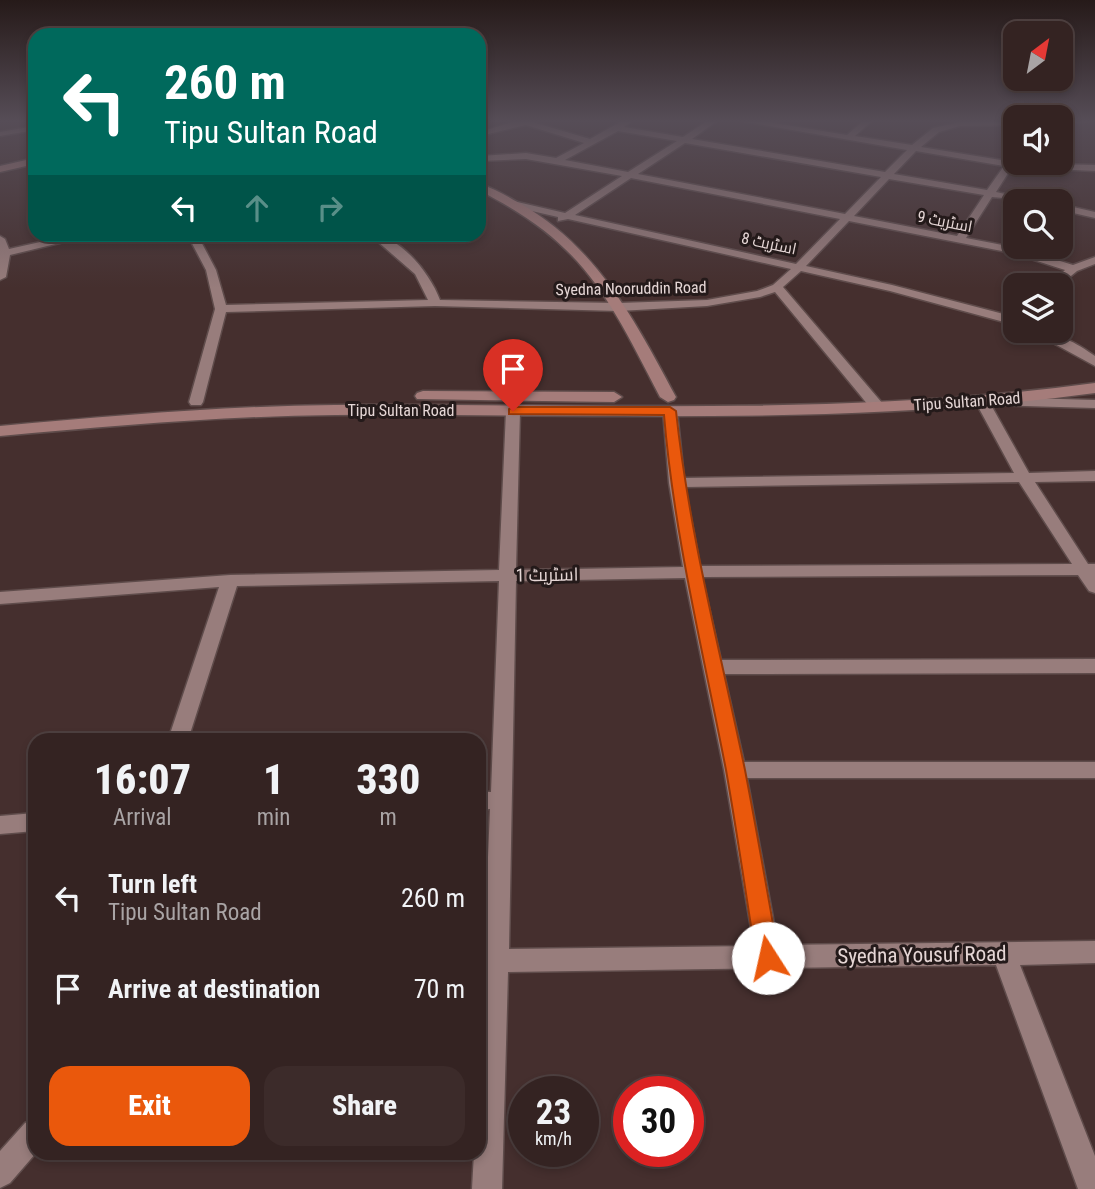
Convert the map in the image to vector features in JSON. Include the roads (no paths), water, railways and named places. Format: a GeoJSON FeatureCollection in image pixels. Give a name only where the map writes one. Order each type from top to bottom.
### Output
{"type":"FeatureCollection","features":[{"type":"Feature","properties":{"kind":"main road"},"geometry":{"type":"LineString","coordinates":[[486,190],[551,228],[604,284],[619,307],[669,404]]}},
{"type":"Feature","properties":{"kind":"main road","name":"Tipu Sultan Road"},"geometry":{"type":"LineString","coordinates":[[669,404],[966,389],[1095,374]]}},
{"type":"Feature","properties":{"kind":"main road","name":"Tipu Sultan Road"},"geometry":{"type":"LineString","coordinates":[[0,430],[202,415],[514,404],[878,407],[982,401],[1095,388]]}},
{"type":"Feature","properties":{"kind":"main road"},"geometry":{"type":"LineString","coordinates":[[966,389],[982,401]]}},
{"type":"Feature","properties":{"kind":"main road","name":"Tipu Sultan Road"},"geometry":{"type":"LineString","coordinates":[[0,416],[196,402],[343,397],[514,404]]}},
{"type":"Feature","properties":{"kind":"street"},"geometry":{"type":"LineString","coordinates":[[551,228],[628,176]]}},
{"type":"Feature","properties":{"kind":"street","name":"اسٹریٹ 9"},"geometry":{"type":"LineString","coordinates":[[637,176],[1014,250],[1073,269]]}},
{"type":"Feature","properties":{"kind":"street","name":"Syedna Nooruddin Road"},"geometry":{"type":"LineString","coordinates":[[221,309],[435,303],[619,307],[707,303],[760,294],[777,287],[799,267],[889,176]]}},
{"type":"Feature","properties":{"kind":"street"},"geometry":{"type":"LineString","coordinates":[[892,176],[1003,195]]}},
{"type":"Feature","properties":{"kind":"street"},"geometry":{"type":"LineString","coordinates":[[959,240],[1002,176]]}},
{"type":"Feature","properties":{"kind":"street","name":"اسٹریٹ 8"},"geometry":{"type":"LineString","coordinates":[[513,204],[905,291],[1003,318]]}},
{"type":"Feature","properties":{"kind":"street"},"geometry":{"type":"LineString","coordinates":[[1073,210],[1095,215]]}},
{"type":"Feature","properties":{"kind":"street"},"geometry":{"type":"LineString","coordinates":[[0,239],[5,253],[0,277]]}},
{"type":"Feature","properties":{"kind":"street"},"geometry":{"type":"LineString","coordinates":[[5,253],[55,242]]}},
{"type":"Feature","properties":{"kind":"street"},"geometry":{"type":"LineString","coordinates":[[196,242],[211,270],[221,309],[196,402]]}},
{"type":"Feature","properties":{"kind":"street"},"geometry":{"type":"LineString","coordinates":[[384,242],[405,258],[429,284],[435,303]]}},
{"type":"Feature","properties":{"kind":"street"},"geometry":{"type":"LineString","coordinates":[[1068,273],[1095,260]]}},
{"type":"Feature","properties":{"kind":"street"},"geometry":{"type":"LineString","coordinates":[[777,287],[805,314],[864,393],[878,407]]}},
{"type":"Feature","properties":{"kind":"street"},"geometry":{"type":"LineString","coordinates":[[1062,343],[1095,362]]}},
{"type":"Feature","properties":{"kind":"street"},"geometry":{"type":"LineString","coordinates":[[982,401],[1095,404]]}},
{"type":"Feature","properties":{"kind":"street"},"geometry":{"type":"LineString","coordinates":[[982,401],[1024,477],[1089,569],[1095,587]]}},
{"type":"Feature","properties":{"kind":"street"},"geometry":{"type":"LineString","coordinates":[[487,1189],[497,961],[489,800],[507,576],[514,404]]}},
{"type":"Feature","properties":{"kind":"street"},"geometry":{"type":"LineString","coordinates":[[669,404],[677,483],[692,572],[715,667],[768,958]]}},
{"type":"Feature","properties":{"kind":"street"},"geometry":{"type":"LineString","coordinates":[[677,483],[1095,476]]}},
{"type":"Feature","properties":{"kind":"street","name":"اسٹریٹ 1"},"geometry":{"type":"LineString","coordinates":[[0,598],[230,580],[1089,569]]}},
{"type":"Feature","properties":{"kind":"street"},"geometry":{"type":"LineString","coordinates":[[180,733],[230,580]]}},
{"type":"Feature","properties":{"kind":"street"},"geometry":{"type":"LineString","coordinates":[[715,667],[1095,666]]}},
{"type":"Feature","properties":{"kind":"street"},"geometry":{"type":"LineString","coordinates":[[735,770],[1095,770]]}},
{"type":"Feature","properties":{"kind":"street"},"geometry":{"type":"LineString","coordinates":[[0,825],[28,823]]}},
{"type":"Feature","properties":{"kind":"street","name":"Syedna Yousuf Road"},"geometry":{"type":"LineString","coordinates":[[497,961],[1095,952]]}},
{"type":"Feature","properties":{"kind":"street"},"geometry":{"type":"LineString","coordinates":[[1004,954],[1093,1189]]}},
{"type":"Feature","properties":{"kind":"street"},"geometry":{"type":"LineString","coordinates":[[0,1173],[28,1141]]}}]}
